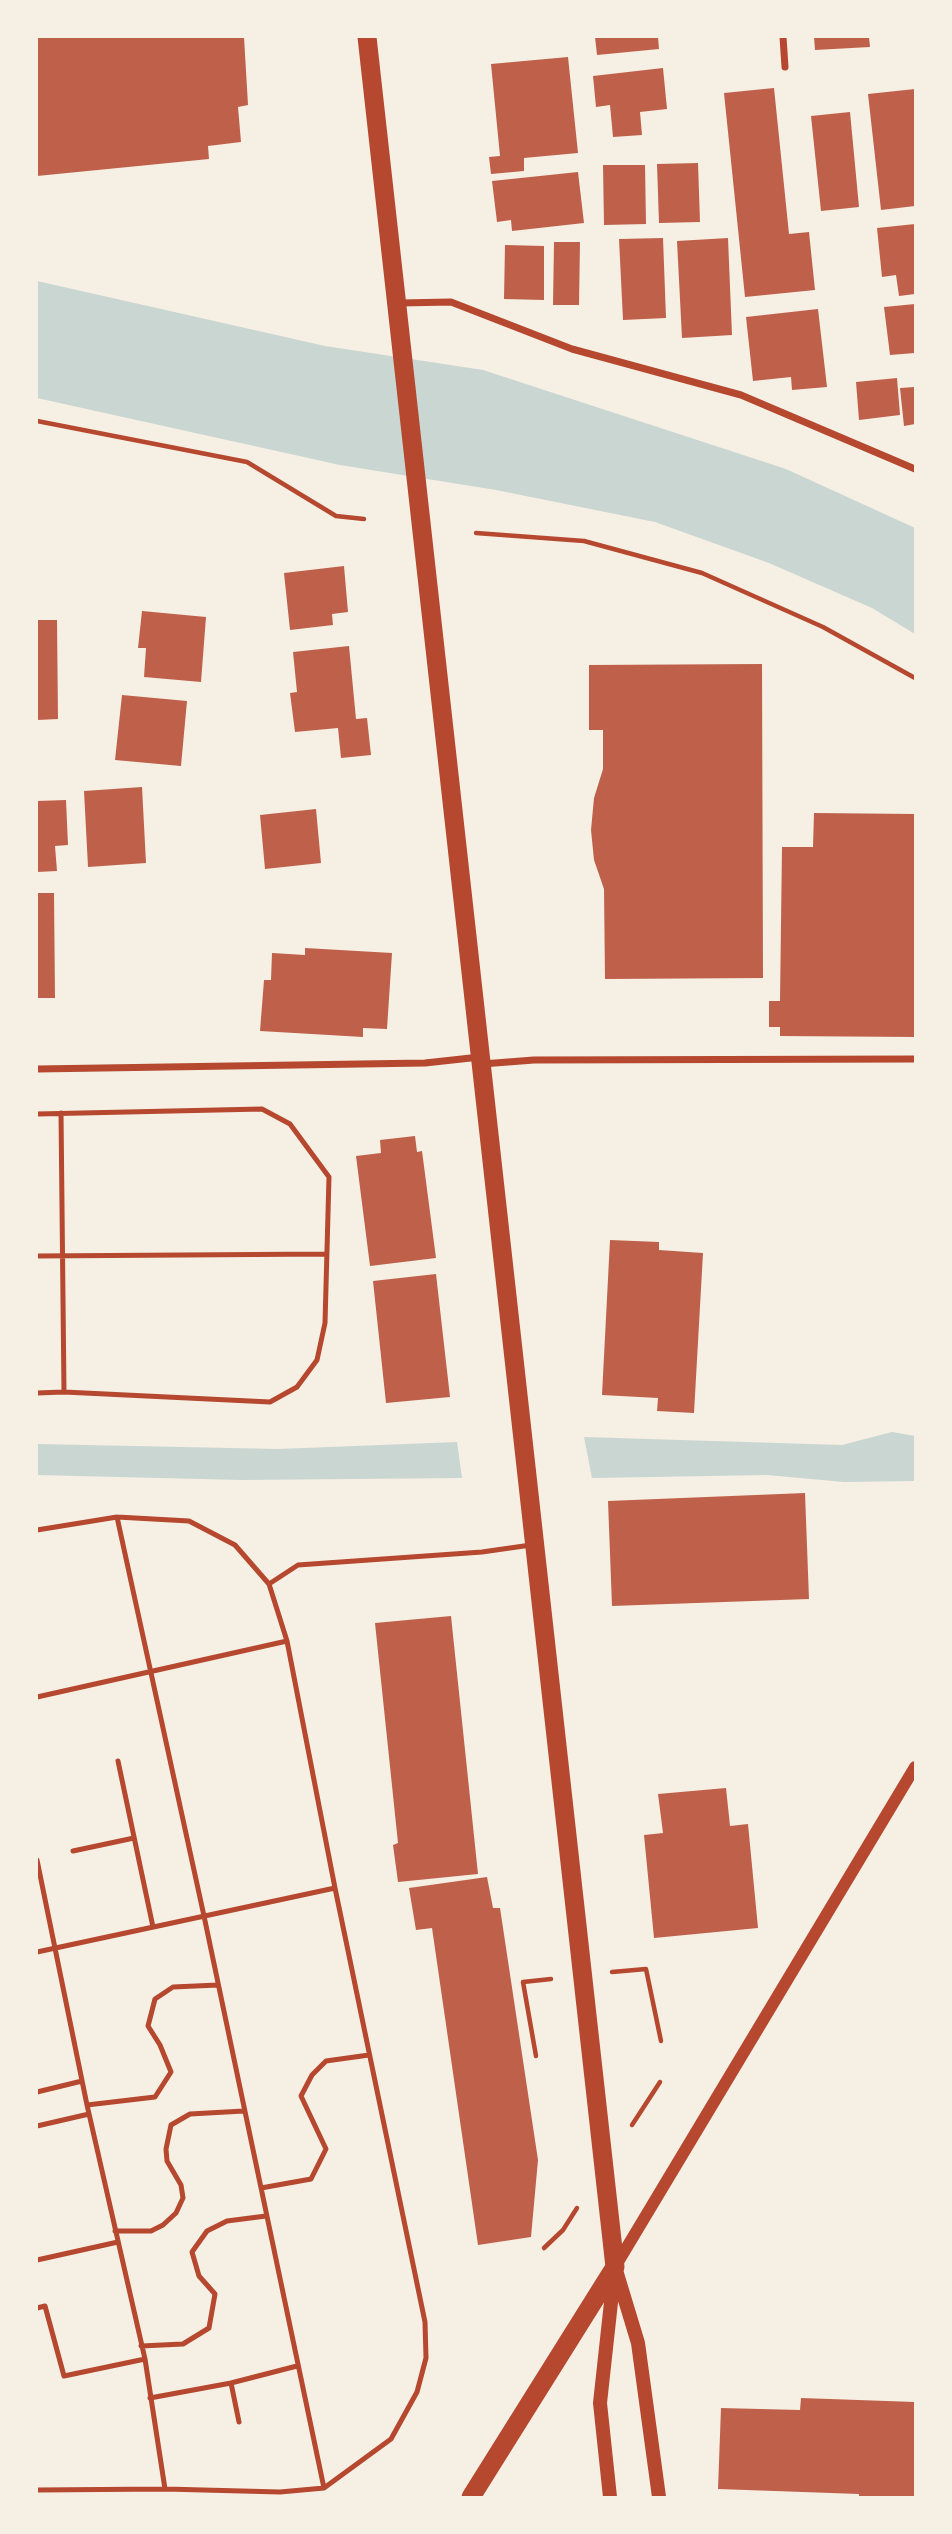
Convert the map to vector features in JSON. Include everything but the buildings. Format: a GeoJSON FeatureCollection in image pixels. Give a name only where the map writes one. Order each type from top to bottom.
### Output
{"type":"FeatureCollection","features":[{"type":"Feature","properties":{"kind":"highway"},"geometry":{"type":"LineString","coordinates":[[367,37],[615,2267],[471,2497]]}},
{"type":"Feature","properties":{"kind":"main road"},"geometry":{"type":"LineString","coordinates":[[610,2497],[600,2403],[615,2267]]}},
{"type":"Feature","properties":{"kind":"main road"},"geometry":{"type":"LineString","coordinates":[[615,2267],[638,2343],[659,2497]]}},
{"type":"Feature","properties":{"kind":"street"},"geometry":{"type":"LineString","coordinates":[[783,37],[785,67]]}},
{"type":"Feature","properties":{"kind":"street"},"geometry":{"type":"LineString","coordinates":[[396,303],[452,302],[572,349],[741,395],[915,469]]}},
{"type":"Feature","properties":{"kind":"street"},"geometry":{"type":"LineString","coordinates":[[37,1069],[548,1060],[915,1059]]}},
{"type":"Feature","properties":{"kind":"street"},"geometry":{"type":"LineString","coordinates":[[615,2267],[915,1767]]}},
{"type":"Feature","properties":{"kind":"lane"},"geometry":{"type":"LineString","coordinates":[[37,1114],[262,1109],[290,1124],[329,1177],[325,1323],[317,1360],[297,1387],[270,1402],[37,1393]]}},
{"type":"Feature","properties":{"kind":"lane"},"geometry":{"type":"LineString","coordinates":[[61,1113],[64,1392]]}},
{"type":"Feature","properties":{"kind":"lane"},"geometry":{"type":"LineString","coordinates":[[37,1256],[327,1254]]}},
{"type":"Feature","properties":{"kind":"lane"},"geometry":{"type":"LineString","coordinates":[[117,1517],[324,2488]]}},
{"type":"Feature","properties":{"kind":"lane"},"geometry":{"type":"LineString","coordinates":[[37,1530],[117,1517],[189,1521],[235,1545],[269,1584],[287,1641],[425,2322],[426,2358],[417,2392],[391,2439],[324,2488],[280,2492],[37,2490]]}},
{"type":"Feature","properties":{"kind":"lane"},"geometry":{"type":"LineString","coordinates":[[269,1584],[298,1565],[482,1552],[534,1545]]}},
{"type":"Feature","properties":{"kind":"lane"},"geometry":{"type":"LineString","coordinates":[[37,1697],[287,1641]]}},
{"type":"Feature","properties":{"kind":"lane"},"geometry":{"type":"LineString","coordinates":[[118,1761],[153,1927]]}},
{"type":"Feature","properties":{"kind":"lane"},"geometry":{"type":"LineString","coordinates":[[73,1851],[134,1838]]}},
{"type":"Feature","properties":{"kind":"lane"},"geometry":{"type":"LineString","coordinates":[[37,1860],[87,2105],[145,2359],[165,2489]]}},
{"type":"Feature","properties":{"kind":"lane"},"geometry":{"type":"LineString","coordinates":[[37,1952],[335,1888]]}},
{"type":"Feature","properties":{"kind":"lane"},"geometry":{"type":"LineString","coordinates":[[87,2105],[155,2097],[171,2072],[160,2045],[148,2026],[155,1999],[173,1987],[218,1985]]}},
{"type":"Feature","properties":{"kind":"lane"},"geometry":{"type":"LineString","coordinates":[[261,2188],[311,2179],[326,2149],[301,2096],[312,2075],[326,2061],[369,2055]]}},
{"type":"Feature","properties":{"kind":"lane"},"geometry":{"type":"LineString","coordinates":[[37,2092],[82,2081]]}},
{"type":"Feature","properties":{"kind":"lane"},"geometry":{"type":"LineString","coordinates":[[115,2231],[150,2231],[163,2225],[180,2206],[183,2199],[181,2185],[167,2161],[166,2150],[171,2125],[190,2114],[244,2111]]}},
{"type":"Feature","properties":{"kind":"lane"},"geometry":{"type":"LineString","coordinates":[[37,2126],[89,2114]]}},
{"type":"Feature","properties":{"kind":"lane"},"geometry":{"type":"LineString","coordinates":[[141,2346],[183,2344],[209,2328],[215,2294],[199,2276],[192,2252],[207,2231],[227,2221],[266,2216]]}},
{"type":"Feature","properties":{"kind":"lane"},"geometry":{"type":"LineString","coordinates":[[37,2260],[118,2242]]}},
{"type":"Feature","properties":{"kind":"lane"},"geometry":{"type":"LineString","coordinates":[[37,2308],[45,2306],[64,2376],[145,2359]]}},
{"type":"Feature","properties":{"kind":"lane"},"geometry":{"type":"LineString","coordinates":[[150,2398],[231,2383],[297,2366]]}},
{"type":"Feature","properties":{"kind":"lane"},"geometry":{"type":"LineString","coordinates":[[231,2383],[239,2422]]}},
{"type":"Feature","properties":{"kind":"path"},"geometry":{"type":"LineString","coordinates":[[37,421],[247,462],[336,516],[364,519]]}},
{"type":"Feature","properties":{"kind":"path"},"geometry":{"type":"LineString","coordinates":[[476,533],[584,541],[702,573],[823,627],[915,678]]}},
{"type":"Feature","properties":{"kind":"path"},"geometry":{"type":"LineString","coordinates":[[646,1969],[661,2041]]}},
{"type":"Feature","properties":{"kind":"path"},"geometry":{"type":"LineString","coordinates":[[523,1982],[536,2056]]}},
{"type":"Feature","properties":{"kind":"shaded area"},"geometry":{"type":"Polygon","coordinates":[[[37,281],[325,346],[483,370],[786,469],[915,528],[915,634],[872,608],[769,563],[655,522],[496,490],[340,465],[37,398],[37,281]]]}},
{"type":"Feature","properties":{"kind":"shaded area"},"geometry":{"type":"Polygon","coordinates":[[[892,1432],[915,1436],[915,1481],[844,1482],[767,1475],[592,1478],[584,1437],[842,1445],[892,1432]]]}},
{"type":"Feature","properties":{"kind":"shaded area"},"geometry":{"type":"Polygon","coordinates":[[[457,1442],[462,1478],[242,1480],[37,1475],[37,1444],[278,1449],[457,1442]]]}}]}
